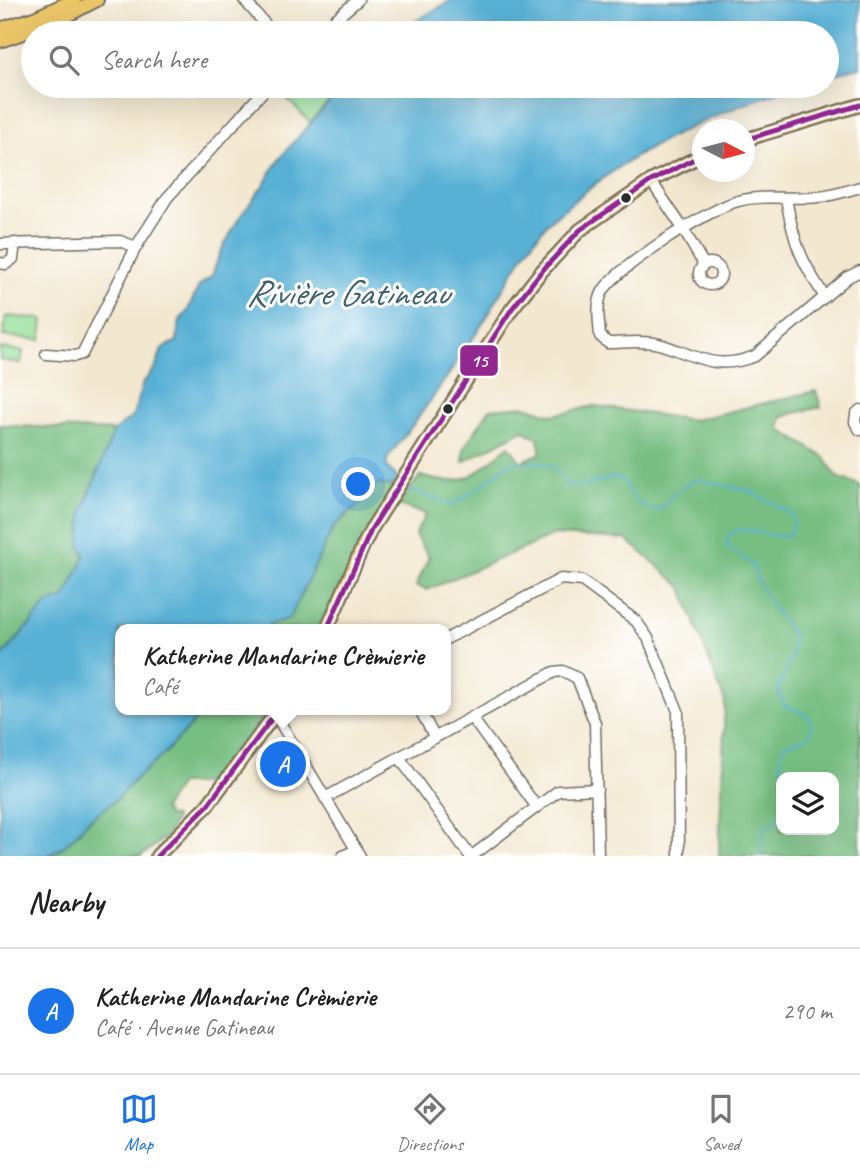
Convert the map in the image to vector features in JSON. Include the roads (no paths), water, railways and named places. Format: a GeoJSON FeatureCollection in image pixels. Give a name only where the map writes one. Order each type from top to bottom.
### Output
{"type":"FeatureCollection","features":[{"type":"Feature","properties":{"kind":"main road"},"geometry":{"type":"LineString","coordinates":[[25,21],[75,4],[97,0]]}},
{"type":"Feature","properties":{"kind":"main road"},"geometry":{"type":"LineString","coordinates":[[46,21],[75,4]]}},
{"type":"Feature","properties":{"kind":"main road"},"geometry":{"type":"LineString","coordinates":[[0,29],[21,22]]}},
{"type":"Feature","properties":{"kind":"main road"},"geometry":{"type":"LineString","coordinates":[[0,41],[21,36]]}},
{"type":"Feature","properties":{"kind":"main road"},"geometry":{"type":"LineString","coordinates":[[755,137],[860,104]]}},
{"type":"Feature","properties":{"kind":"main road"},"geometry":{"type":"LineString","coordinates":[[329,624],[363,546],[511,310],[540,273],[580,230],[651,181],[692,160]]}},
{"type":"Feature","properties":{"kind":"main road"},"geometry":{"type":"LineString","coordinates":[[157,856],[207,806],[274,715]]}},
{"type":"Feature","properties":{"kind":"street"},"geometry":{"type":"LineString","coordinates":[[244,0],[262,21]]}},
{"type":"Feature","properties":{"kind":"street"},"geometry":{"type":"LineString","coordinates":[[332,21],[352,3]]}},
{"type":"Feature","properties":{"kind":"street"},"geometry":{"type":"LineString","coordinates":[[46,354],[82,354],[136,247],[179,183],[257,98]]}},
{"type":"Feature","properties":{"kind":"street"},"geometry":{"type":"LineString","coordinates":[[651,181],[704,265]]}},
{"type":"Feature","properties":{"kind":"street"},"geometry":{"type":"LineString","coordinates":[[860,187],[821,197],[739,200],[682,227],[608,284],[599,302],[600,335],[603,341],[608,343],[656,343],[696,359],[729,363],[755,356],[848,277],[860,271]]}},
{"type":"Feature","properties":{"kind":"street"},"geometry":{"type":"LineString","coordinates":[[786,198],[803,263],[825,297]]}},
{"type":"Feature","properties":{"kind":"street"},"geometry":{"type":"LineString","coordinates":[[0,244],[120,242],[136,247]]}},
{"type":"Feature","properties":{"kind":"street"},"geometry":{"type":"LineString","coordinates":[[0,263],[6,264],[13,259],[16,243]]}},
{"type":"Feature","properties":{"kind":"street"},"geometry":{"type":"LineString","coordinates":[[860,410],[856,414],[855,422],[860,430]]}},
{"type":"Feature","properties":{"kind":"street"},"geometry":{"type":"LineString","coordinates":[[451,636],[561,579],[582,581],[636,621],[648,638],[678,711],[679,856]]}},
{"type":"Feature","properties":{"kind":"street"},"geometry":{"type":"LineString","coordinates":[[325,798],[554,672],[564,671],[573,675],[595,723],[598,856]]}},
{"type":"Feature","properties":{"kind":"street"},"geometry":{"type":"LineString","coordinates":[[278,715],[358,853],[343,856]]}},
{"type":"Feature","properties":{"kind":"street"},"geometry":{"type":"LineString","coordinates":[[423,715],[435,738]]}},
{"type":"Feature","properties":{"kind":"street"},"geometry":{"type":"LineString","coordinates":[[472,718],[536,806]]}},
{"type":"Feature","properties":{"kind":"street"},"geometry":{"type":"LineString","coordinates":[[399,757],[471,856],[562,789],[597,789]]}},
{"type":"Feature","properties":{"kind":"water"},"geometry":{"type":"Polygon","coordinates":[[[452,0],[860,0],[860,67],[839,72],[839,21],[415,21],[452,0]]]}},
{"type":"Feature","properties":{"kind":"water","name":"Rivière Gatineau"},"geometry":{"type":"Polygon","coordinates":[[[332,98],[763,98],[709,119],[692,119],[692,127],[624,164],[549,222],[523,257],[450,373],[387,459],[387,467],[398,478],[391,486],[376,484],[367,497],[334,526],[290,618],[272,624],[115,624],[115,715],[200,715],[162,756],[116,800],[90,819],[67,844],[48,856],[0,856],[0,659],[47,604],[65,598],[85,556],[80,544],[83,510],[114,431],[133,416],[143,383],[156,367],[162,349],[177,341],[180,320],[187,312],[199,286],[212,276],[220,253],[239,218],[279,159],[332,98]]]}},
{"type":"Feature","properties":{"kind":"waterway"},"geometry":{"type":"LineString","coordinates":[[405,488],[453,505],[508,463],[538,462],[554,467],[567,485],[582,486],[609,478],[622,480],[634,500],[648,508],[659,510],[678,490],[696,479],[750,491],[792,514],[790,534],[782,536],[735,531],[729,536],[726,546],[752,564],[761,588],[793,637],[792,655],[778,689],[784,705],[810,719],[811,730],[808,737],[784,745],[780,766],[784,772]]}},
{"type":"Feature","properties":{"kind":"waterway"},"geometry":{"type":"LineString","coordinates":[[760,856],[764,828],[776,820]]}},
{"type":"Feature","properties":{"kind":"place","name":"Katherine Mandarine Crèmierie"},"geometry":{"type":"Point","coordinates":[283,764]}}]}
